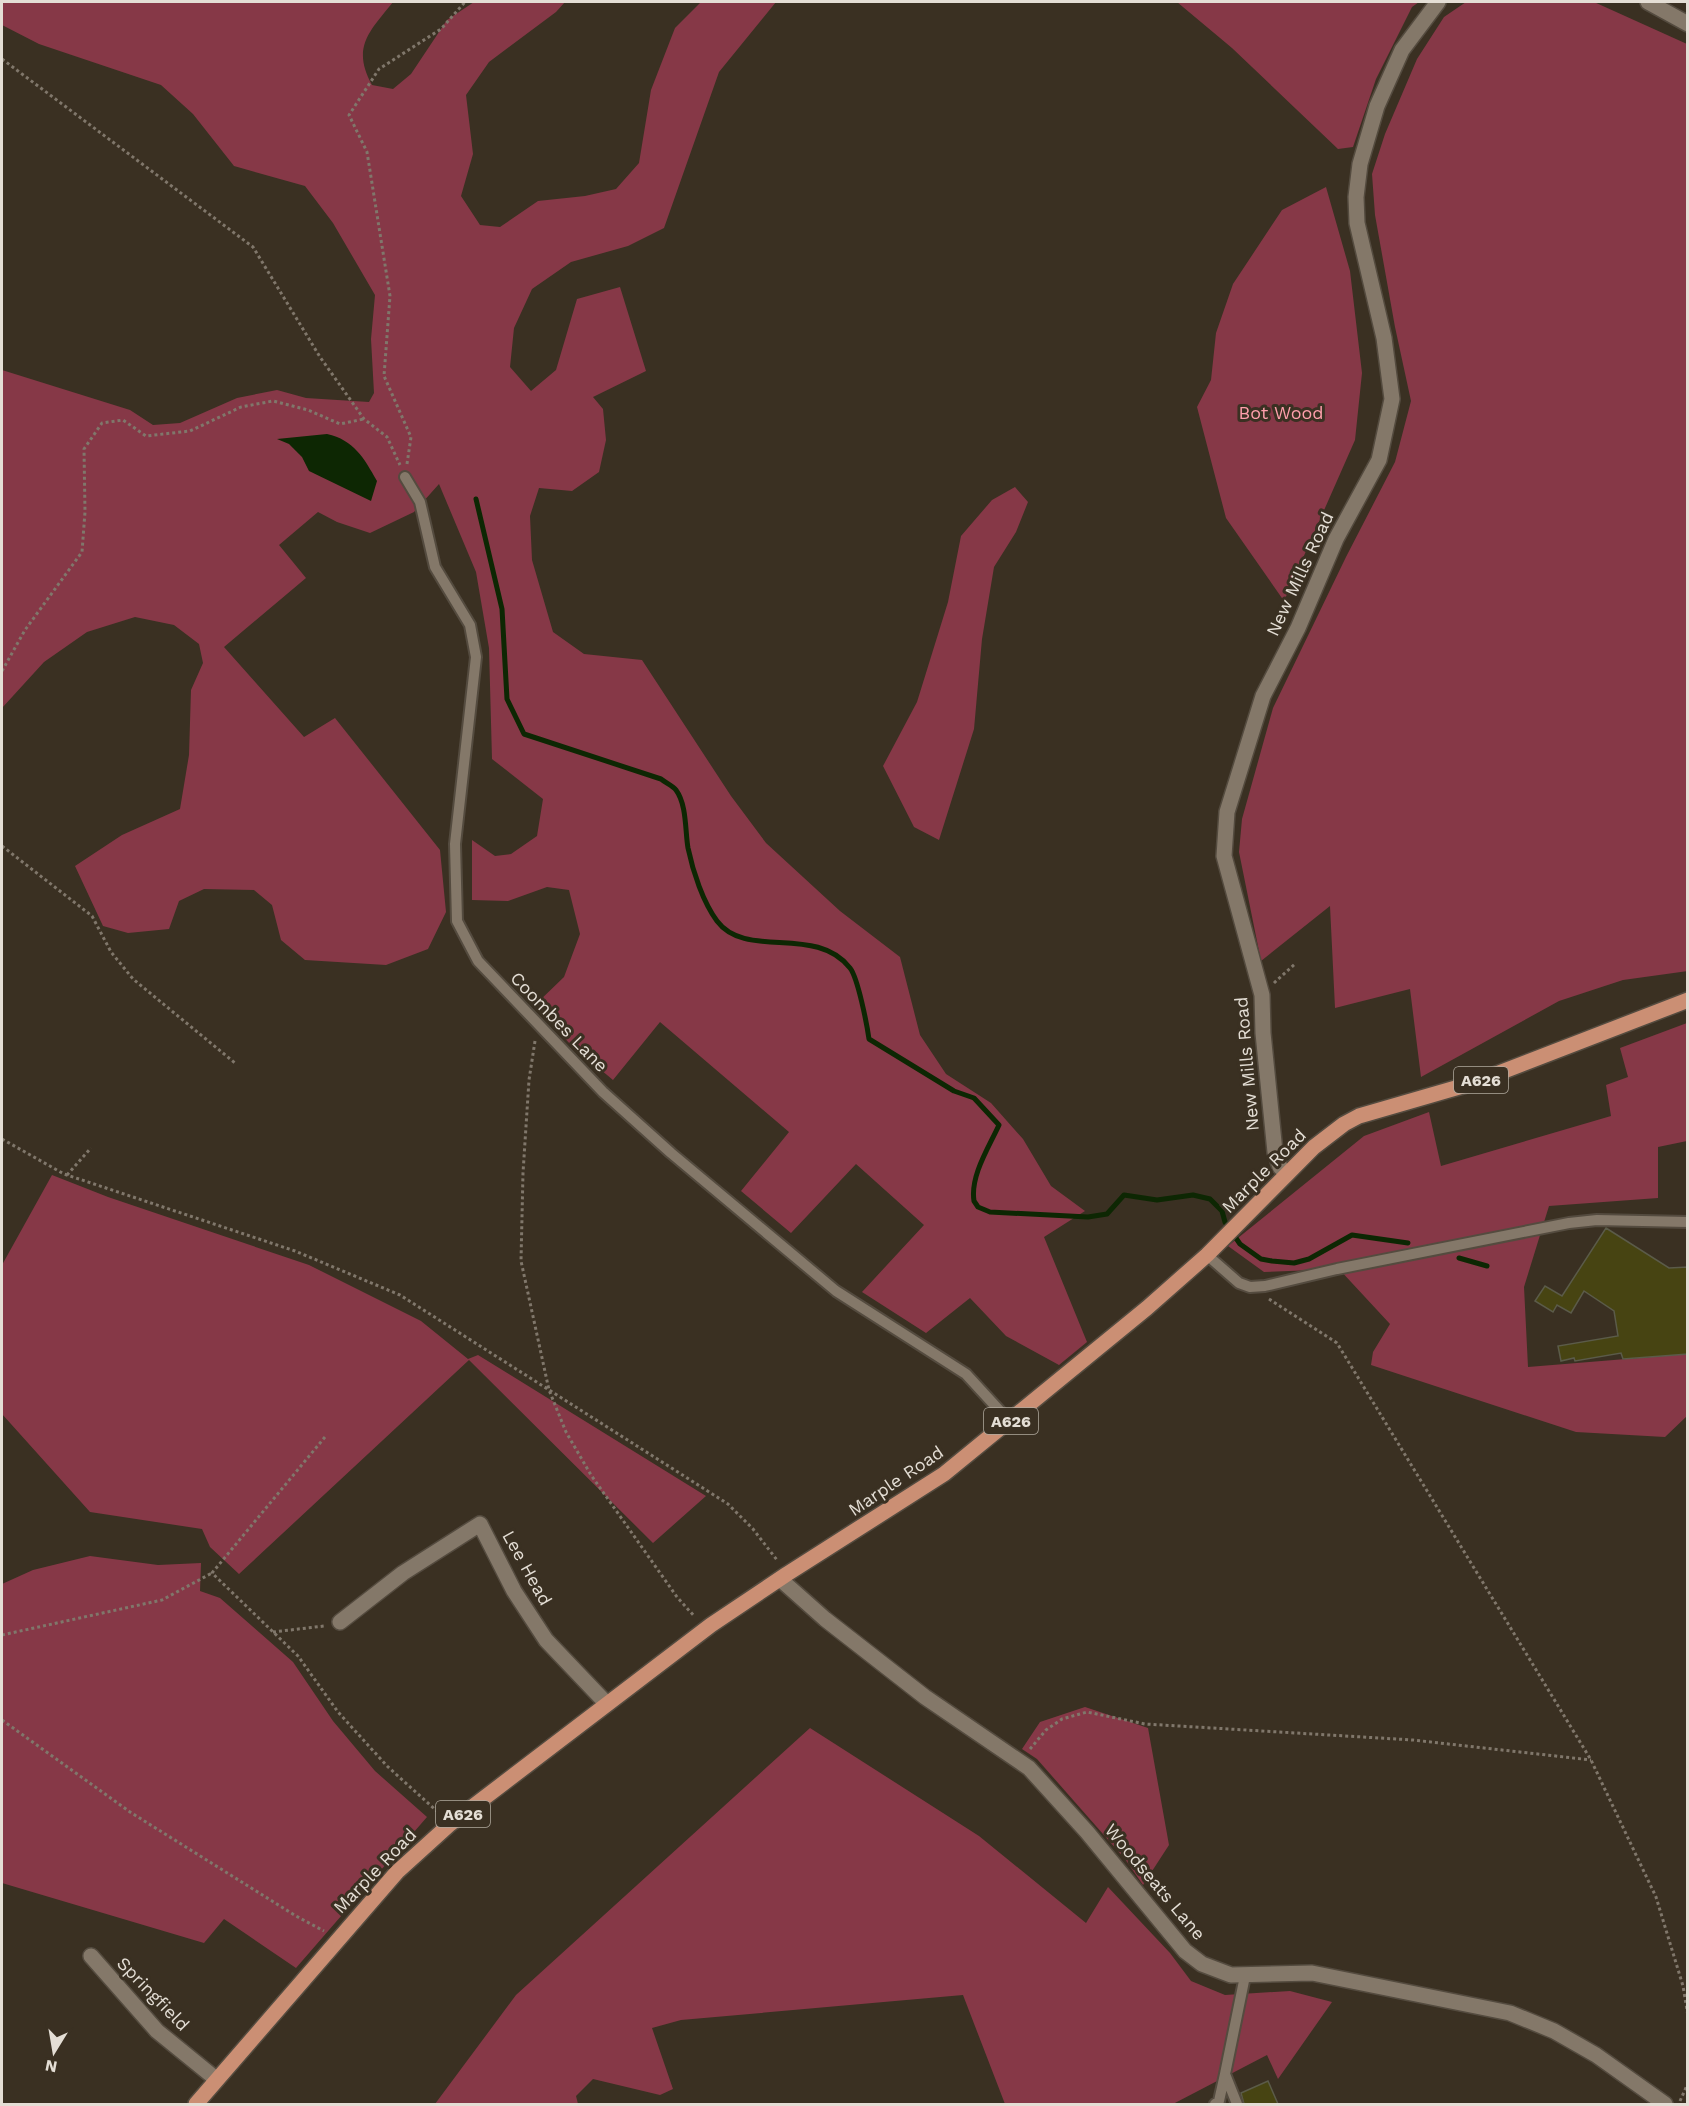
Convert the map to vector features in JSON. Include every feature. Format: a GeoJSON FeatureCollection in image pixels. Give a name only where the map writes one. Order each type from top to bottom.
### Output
{"type":"FeatureCollection","features":[{"type":"Feature","properties":{"kind":"main road","name":"Marple Road"},"geometry":{"type":"LineString","coordinates":[[196,2104],[397,1872],[450,1824],[706,1629],[784,1576],[944,1474],[1083,1363],[1207,1255],[1314,1147],[1344,1124],[1359,1116],[1473,1083],[1688,1000]]}},
{"type":"Feature","properties":{"kind":"street","name":"New Mills Road"},"geometry":{"type":"LineString","coordinates":[[1287,1174],[1280,1167],[1275,1152],[1263,1033],[1262,995],[1224,856],[1227,812],[1263,696],[1298,628],[1336,539],[1379,460],[1392,399],[1384,338],[1357,223],[1356,197],[1360,164],[1377,106],[1402,50],[1438,2]]}},
{"type":"Feature","properties":{"kind":"street"},"geometry":{"type":"LineString","coordinates":[[1648,2],[1688,24]]}},
{"type":"Feature","properties":{"kind":"street","name":"Lee Head"},"geometry":{"type":"LineString","coordinates":[[340,1622],[403,1573],[480,1524],[514,1592],[546,1640],[607,1704]]}},
{"type":"Feature","properties":{"kind":"street","name":"Woodseats Lane"},"geometry":{"type":"LineString","coordinates":[[784,1576],[825,1618],[925,1697],[1029,1768],[1087,1832],[1185,1951],[1218,1972],[1245,1976],[1312,1973],[1510,2013],[1554,2031],[1596,2055],[1665,2104]]}},
{"type":"Feature","properties":{"kind":"street","name":"Springfield"},"geometry":{"type":"LineString","coordinates":[[91,1956],[157,2031],[216,2079]]}},
{"type":"Feature","properties":{"kind":"lane","name":"Coombes Lane"},"geometry":{"type":"LineString","coordinates":[[405,477],[420,502],[435,567],[470,625],[476,657],[455,844],[457,921],[478,961],[603,1092],[758,1227],[836,1291],[966,1374],[1010,1422]]}},
{"type":"Feature","properties":{"kind":"lane"},"geometry":{"type":"LineString","coordinates":[[1207,1255],[1239,1283],[1250,1287],[1265,1286],[1337,1269],[1569,1223],[1597,1220],[1688,1222]]}},
{"type":"Feature","properties":{"kind":"lane"},"geometry":{"type":"LineString","coordinates":[[1215,2104],[1219,2101],[1245,1976]]}},
{"type":"Feature","properties":{"kind":"lane"},"geometry":{"type":"LineString","coordinates":[[1225,2074],[1237,2104]]}},
{"type":"Feature","properties":{"kind":"path"},"geometry":{"type":"LineString","coordinates":[[405,477],[411,437],[384,376],[390,296],[367,152],[349,115],[379,69],[441,29],[465,2]]}},
{"type":"Feature","properties":{"kind":"path"},"geometry":{"type":"LineString","coordinates":[[2,59],[253,247],[320,357],[364,418],[387,438],[405,477]]}},
{"type":"Feature","properties":{"kind":"path"},"geometry":{"type":"LineString","coordinates":[[2,671],[25,630],[82,552],[85,512],[84,449],[102,423],[123,420],[146,436],[168,434],[190,431],[241,407],[273,401],[308,410],[340,424],[364,418]]}},
{"type":"Feature","properties":{"kind":"path"},"geometry":{"type":"LineString","coordinates":[[2,846],[92,916],[111,952],[134,979],[235,1063]]}},
{"type":"Feature","properties":{"kind":"path"},"geometry":{"type":"LineString","coordinates":[[1262,995],[1296,963]]}},
{"type":"Feature","properties":{"kind":"path"},"geometry":{"type":"LineString","coordinates":[[538,1026],[529,1080],[523,1173],[521,1261],[549,1390],[566,1432],[591,1475],[677,1597],[706,1629]]}},
{"type":"Feature","properties":{"kind":"path"},"geometry":{"type":"LineString","coordinates":[[2,1139],[67,1175],[295,1251],[400,1295],[728,1504],[753,1529],[784,1576]]}},
{"type":"Feature","properties":{"kind":"path"},"geometry":{"type":"LineString","coordinates":[[67,1175],[92,1148]]}},
{"type":"Feature","properties":{"kind":"path"},"geometry":{"type":"LineString","coordinates":[[1250,1287],[1337,1343],[1591,1760],[1656,1897],[1683,1986],[1688,2016]]}},
{"type":"Feature","properties":{"kind":"path"},"geometry":{"type":"LineString","coordinates":[[2,1635],[162,1600],[212,1573],[326,1437]]}},
{"type":"Feature","properties":{"kind":"path"},"geometry":{"type":"LineString","coordinates":[[212,1573],[298,1656],[338,1712],[387,1766],[450,1824]]}},
{"type":"Feature","properties":{"kind":"path"},"geometry":{"type":"LineString","coordinates":[[273,1632],[340,1622]]}},
{"type":"Feature","properties":{"kind":"path"},"geometry":{"type":"LineString","coordinates":[[1020,1762],[1046,1730],[1062,1719],[1087,1712],[1145,1724],[1413,1740],[1591,1760]]}},
{"type":"Feature","properties":{"kind":"path"},"geometry":{"type":"LineString","coordinates":[[2,1720],[130,1812],[296,1917],[338,1938]]}},
{"type":"Feature","properties":{"kind":"path"},"geometry":{"type":"LineString","coordinates":[[1678,2104],[1688,2083]]}},
{"type":"Feature","properties":{"kind":"green space"},"geometry":{"type":"Polygon","coordinates":[[[2,2],[393,2],[366,40],[363,60],[372,85],[393,89],[411,74],[447,20],[474,2],[565,2],[556,12],[489,62],[466,95],[473,154],[461,196],[480,225],[500,227],[538,201],[585,196],[616,189],[639,163],[651,90],[675,28],[701,2],[776,2],[719,72],[664,228],[628,246],[571,262],[532,289],[514,328],[510,367],[531,391],[556,370],[577,299],[620,287],[646,371],[593,397],[603,409],[606,440],[599,472],[572,491],[539,488],[530,516],[532,560],[553,632],[584,654],[642,660],[731,796],[766,843],[840,911],[900,957],[920,1035],[946,1074],[991,1103],[1023,1139],[1051,1186],[1085,1211],[1044,1237],[1087,1342],[1059,1365],[1006,1336],[970,1298],[926,1333],[862,1292],[924,1225],[856,1164],[791,1233],[741,1191],[789,1132],[660,1022],[613,1080],[570,1044],[535,1005],[564,977],[580,934],[569,890],[547,887],[508,901],[472,900],[472,840],[495,856],[511,854],[537,836],[543,799],[492,759],[489,648],[476,572],[439,484],[414,512],[370,533],[337,522],[318,512],[279,545],[306,578],[224,647],[304,737],[335,718],[440,850],[446,912],[428,949],[386,965],[305,960],[281,940],[272,905],[254,890],[204,889],[179,901],[169,929],[128,933],[103,926],[75,866],[122,835],[180,809],[189,755],[191,690],[203,663],[199,644],[174,625],[135,617],[87,632],[44,662],[2,708],[2,370],[130,410],[153,425],[180,423],[237,398],[277,390],[306,398],[369,402],[374,393],[371,339],[375,295],[333,223],[305,186],[234,166],[193,114],[161,85],[39,44],[2,25],[2,2]]]}},
{"type":"Feature","properties":{"kind":"green space"},"geometry":{"type":"Polygon","coordinates":[[[1177,2],[1419,2],[1412,7],[1376,79],[1353,147],[1338,149],[1232,48],[1177,2]]]}},
{"type":"Feature","properties":{"kind":"green space"},"geometry":{"type":"Polygon","coordinates":[[[1466,2],[1594,2],[1687,44],[1688,971],[1623,980],[1559,1001],[1421,1077],[1410,989],[1335,1008],[1330,906],[1261,961],[1239,852],[1242,819],[1273,708],[1395,462],[1411,401],[1375,215],[1372,174],[1385,134],[1417,59],[1444,17],[1466,2]]]}},
{"type":"Feature","properties":{"kind":"green space","name":"Bot Wood"},"geometry":{"type":"Polygon","coordinates":[[[1326,187],[1350,271],[1362,373],[1355,440],[1284,601],[1226,518],[1197,407],[1211,380],[1216,333],[1233,284],[1282,210],[1326,187]]]}},
{"type":"Feature","properties":{"kind":"green space"},"geometry":{"type":"Polygon","coordinates":[[[1015,487],[1028,502],[1016,532],[994,567],[982,639],[974,729],[939,840],[914,827],[883,766],[917,702],[948,602],[961,536],[992,500],[1015,487]]]}},
{"type":"Feature","properties":{"kind":"green space"},"geometry":{"type":"Polygon","coordinates":[[[1687,1023],[1687,1141],[1658,1147],[1658,1198],[1549,1206],[1524,1287],[1528,1367],[1687,1354],[1687,1416],[1665,1437],[1576,1432],[1371,1365],[1373,1352],[1390,1324],[1339,1269],[1264,1272],[1228,1246],[1364,1136],[1429,1112],[1441,1166],[1611,1116],[1606,1085],[1628,1077],[1620,1048],[1687,1023]]]}},
{"type":"Feature","properties":{"kind":"green space"},"geometry":{"type":"Polygon","coordinates":[[[52,1175],[108,1197],[309,1265],[421,1321],[468,1359],[478,1355],[706,1496],[653,1543],[469,1360],[239,1574],[210,1547],[202,1529],[90,1512],[2,1414],[2,1265],[52,1175]]]}},
{"type":"Feature","properties":{"kind":"green space"},"geometry":{"type":"Polygon","coordinates":[[[90,1556],[158,1565],[201,1563],[200,1591],[220,1598],[293,1662],[333,1721],[375,1771],[427,1817],[296,1968],[224,1919],[204,1943],[2,1883],[2,1584],[33,1570],[90,1556]]]}},
{"type":"Feature","properties":{"kind":"green space"},"geometry":{"type":"Polygon","coordinates":[[[1085,1707],[1148,1728],[1169,1845],[1143,1885],[1125,1859],[1037,1759],[1022,1749],[1040,1722],[1085,1707]]]}},
{"type":"Feature","properties":{"kind":"green space"},"geometry":{"type":"Polygon","coordinates":[[[810,1728],[979,1836],[1086,1923],[1108,1887],[1170,1953],[1191,1981],[1225,1995],[1290,1991],[1332,2002],[1278,2079],[1267,2055],[1173,2104],[1005,2104],[963,1995],[681,2020],[652,2028],[673,2089],[660,2095],[593,2079],[576,2096],[578,2104],[435,2104],[516,1995],[810,1728]]]}},
{"type":"Feature","properties":{"kind":"shaded area"},"geometry":{"type":"Polygon","coordinates":[[[327,434],[351,445],[368,465],[377,481],[371,501],[309,471],[302,457],[289,444],[277,439],[327,434]]]}},
{"type":"Feature","properties":{"kind":"building"},"geometry":{"type":"Polygon","coordinates":[[[1606,1228],[1669,1268],[1688,1267],[1688,1354],[1623,1359],[1621,1353],[1575,1361],[1574,1358],[1561,1361],[1558,1346],[1618,1336],[1614,1311],[1584,1291],[1571,1313],[1557,1305],[1553,1312],[1535,1301],[1545,1286],[1562,1296],[1606,1228]]]}},
{"type":"Feature","properties":{"kind":"building"},"geometry":{"type":"Polygon","coordinates":[[[1268,2081],[1278,2104],[1244,2104],[1241,2093],[1268,2081]]]}},
{"type":"Feature","properties":{"kind":"waterway"},"geometry":{"type":"LineString","coordinates":[[476,499],[502,609],[507,699],[524,734],[661,779],[671,786],[680,796],[682,803],[688,848],[696,877],[707,905],[717,921],[730,932],[745,939],[819,948],[836,955],[850,968],[859,991],[869,1039],[954,1091],[974,1098],[999,1125],[981,1162],[975,1182],[974,1201],[978,1207],[990,1212],[1088,1217],[1107,1214],[1124,1195],[1157,1200],[1193,1195],[1210,1199],[1222,1211],[1225,1222],[1240,1244],[1261,1259],[1294,1263],[1309,1259],[1352,1235],[1408,1243]]}},
{"type":"Feature","properties":{"kind":"waterway"},"geometry":{"type":"LineString","coordinates":[[1459,1258],[1487,1266]]}}]}
